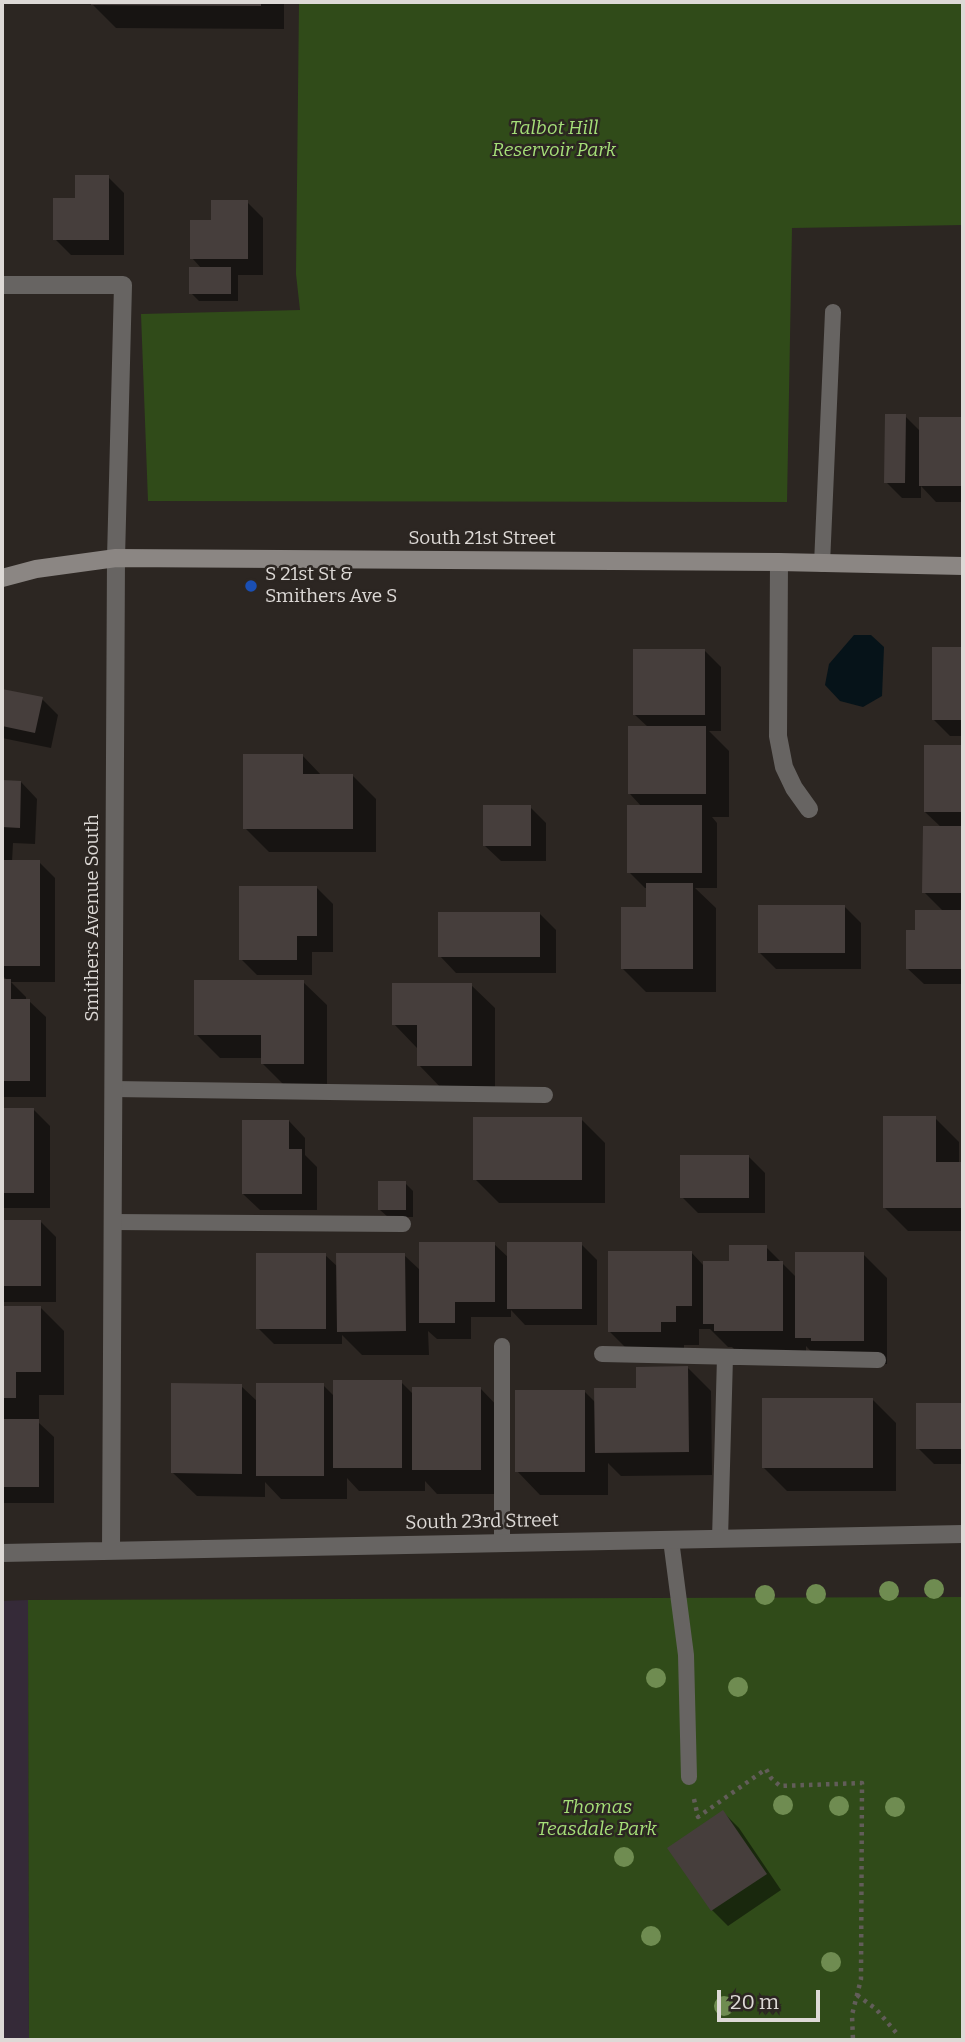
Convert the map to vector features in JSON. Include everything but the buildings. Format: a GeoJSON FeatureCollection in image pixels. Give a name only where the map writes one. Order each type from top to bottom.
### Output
{"type":"FeatureCollection","features":[{"type":"Feature","properties":{"kind":"street","name":"Smithers Avenue South"},"geometry":{"type":"LineString","coordinates":[[2,285],[123,285],[116,558],[111,1550]]}},
{"type":"Feature","properties":{"kind":"street","name":"South 21st Street"},"geometry":{"type":"LineString","coordinates":[[2,578],[36,569],[116,558],[779,562],[963,566]]}},
{"type":"Feature","properties":{"kind":"street"},"geometry":{"type":"LineString","coordinates":[[779,562],[778,736],[784,768],[809,809]]}},
{"type":"Feature","properties":{"kind":"street","name":"South 23rd Street"},"geometry":{"type":"LineString","coordinates":[[2,1553],[963,1534]]}},
{"type":"Feature","properties":{"kind":"lane"},"geometry":{"type":"LineString","coordinates":[[822,564],[833,312]]}},
{"type":"Feature","properties":{"kind":"lane"},"geometry":{"type":"LineString","coordinates":[[113,1089],[545,1095]]}},
{"type":"Feature","properties":{"kind":"lane"},"geometry":{"type":"LineString","coordinates":[[113,1222],[403,1224]]}},
{"type":"Feature","properties":{"kind":"lane"},"geometry":{"type":"LineString","coordinates":[[502,1346],[502,1543]]}},
{"type":"Feature","properties":{"kind":"lane"},"geometry":{"type":"LineString","coordinates":[[602,1354],[878,1360]]}},
{"type":"Feature","properties":{"kind":"lane"},"geometry":{"type":"LineString","coordinates":[[720,1539],[724,1357]]}},
{"type":"Feature","properties":{"kind":"lane"},"geometry":{"type":"LineString","coordinates":[[671,1540],[686,1656],[689,1777]]}},
{"type":"Feature","properties":{"kind":"path"},"geometry":{"type":"LineString","coordinates":[[689,1777],[698,1817],[766,1769],[780,1786],[862,1783],[861,1979],[852,2015],[853,2040]]}},
{"type":"Feature","properties":{"kind":"path"},"geometry":{"type":"LineString","coordinates":[[857,1995],[876,2009],[899,2036]]}},
{"type":"Feature","properties":{"kind":"shaded area"},"geometry":{"type":"Polygon","coordinates":[[[854,635],[871,635],[884,647],[882,696],[863,707],[840,701],[825,685],[829,664],[854,635]]]}},
{"type":"Feature","properties":{"kind":"shaded area"},"geometry":{"type":"Polygon","coordinates":[[[28,1600],[29,2040],[2,2040],[2,1601],[28,1600]]]}},
{"type":"Feature","properties":{"kind":"green space","name":"Talbot Hill Reservoir Park"},"geometry":{"type":"Polygon","coordinates":[[[299,2],[963,2],[963,225],[792,228],[787,502],[148,501],[141,314],[300,310],[296,274],[299,2]]]}},
{"type":"Feature","properties":{"kind":"green space","name":"Thomas Teasdale Park"},"geometry":{"type":"Polygon","coordinates":[[[963,1597],[963,2040],[29,2040],[28,1600],[963,1597]]]}},
{"type":"Feature","properties":{"kind":"place","name":"S 21st St & Smithers Ave S"},"geometry":{"type":"Point","coordinates":[251,586]}}]}
